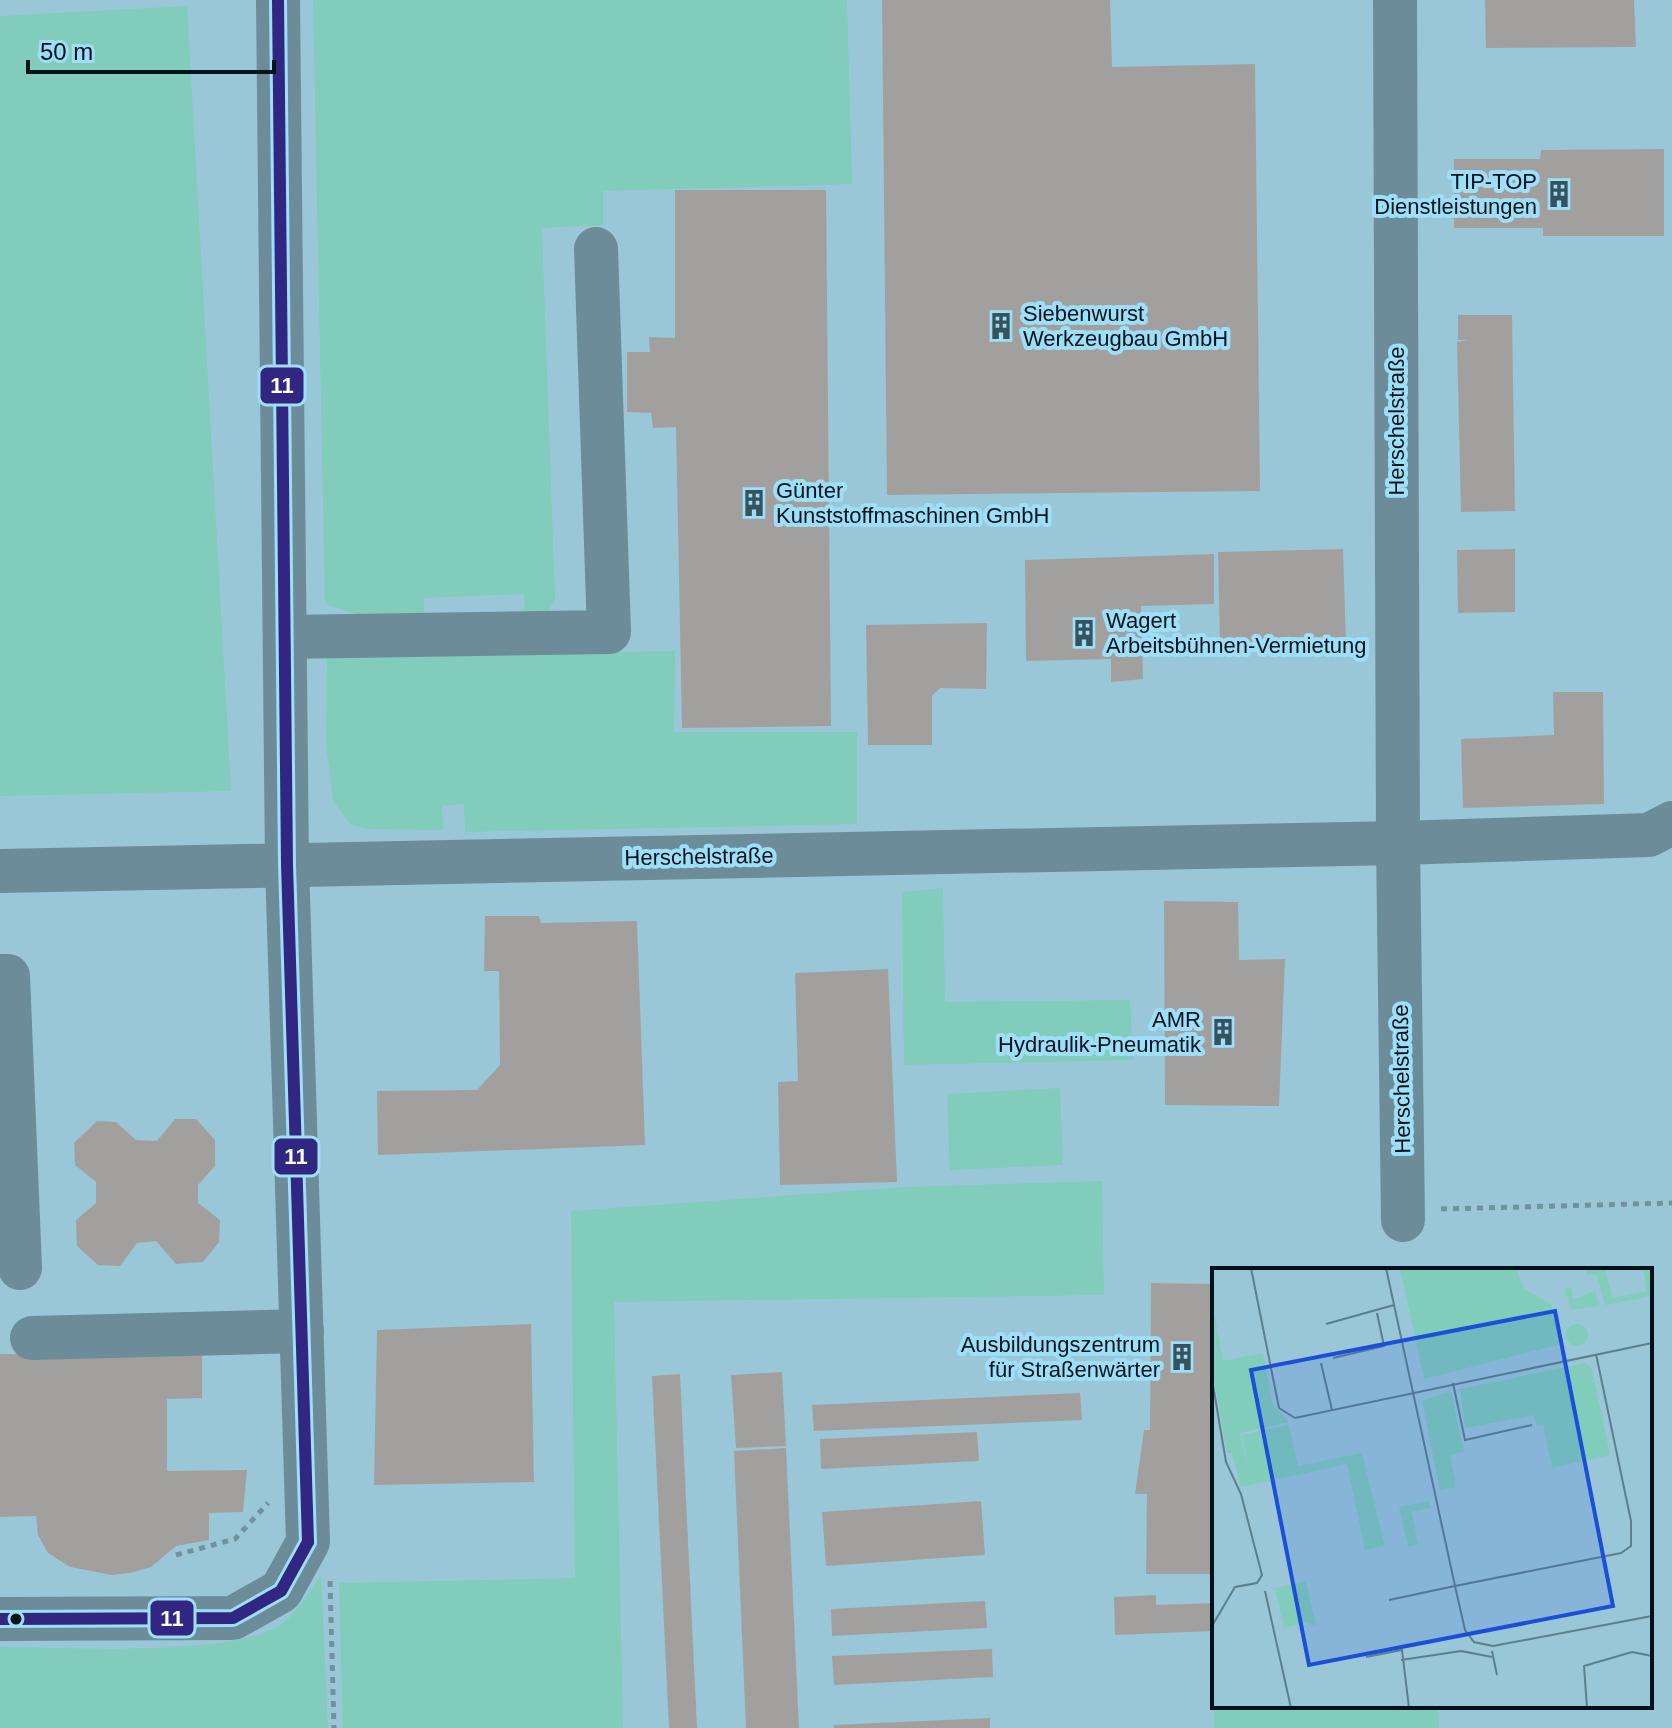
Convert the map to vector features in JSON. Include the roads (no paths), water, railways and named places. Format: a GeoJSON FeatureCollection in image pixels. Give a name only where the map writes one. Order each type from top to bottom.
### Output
{"type":"FeatureCollection","features":[{"type":"Feature","properties":{"kind":"street"},"geometry":{"type":"LineString","coordinates":[[0,1619],[233,1618],[281,1591],[308,1542],[287,864],[278,0]]}},
{"type":"Feature","properties":{"kind":"street","name":"Herschelstraße"},"geometry":{"type":"LineString","coordinates":[[1395,0],[1398,843],[1403,1215]]}},
{"type":"Feature","properties":{"kind":"street"},"geometry":{"type":"LineString","coordinates":[[285,637],[609,632],[596,249]]}},
{"type":"Feature","properties":{"kind":"street"},"geometry":{"type":"LineString","coordinates":[[1398,843],[1649,835],[1672,823]]}},
{"type":"Feature","properties":{"kind":"street","name":"Herschelstraße"},"geometry":{"type":"LineString","coordinates":[[0,871],[1398,843]]}},
{"type":"Feature","properties":{"kind":"street"},"geometry":{"type":"LineString","coordinates":[[0,976],[8,976],[20,1268]]}},
{"type":"Feature","properties":{"kind":"street"},"geometry":{"type":"LineString","coordinates":[[32,1338],[302,1331]]}},
{"type":"Feature","properties":{"kind":"place","name":"TIP-TOP Dienstleistungen"},"geometry":{"type":"Point","coordinates":[1559,194]}},
{"type":"Feature","properties":{"kind":"place","name":"Siebenwurst Werkzeugbau GmbH"},"geometry":{"type":"Point","coordinates":[1001,326]}},
{"type":"Feature","properties":{"kind":"place","name":"Günter Kunststoffmaschinen GmbH"},"geometry":{"type":"Point","coordinates":[754,503]}},
{"type":"Feature","properties":{"kind":"place","name":"Wagert Arbeitsbühnen-Vermietung"},"geometry":{"type":"Point","coordinates":[1084,633]}},
{"type":"Feature","properties":{"kind":"place","name":"AMR Hydraulik-Pneumatik"},"geometry":{"type":"Point","coordinates":[1223,1032]}},
{"type":"Feature","properties":{"kind":"place","name":"Ausbildungszentrum für Straßenwärter"},"geometry":{"type":"Point","coordinates":[1182,1357]}}]}
